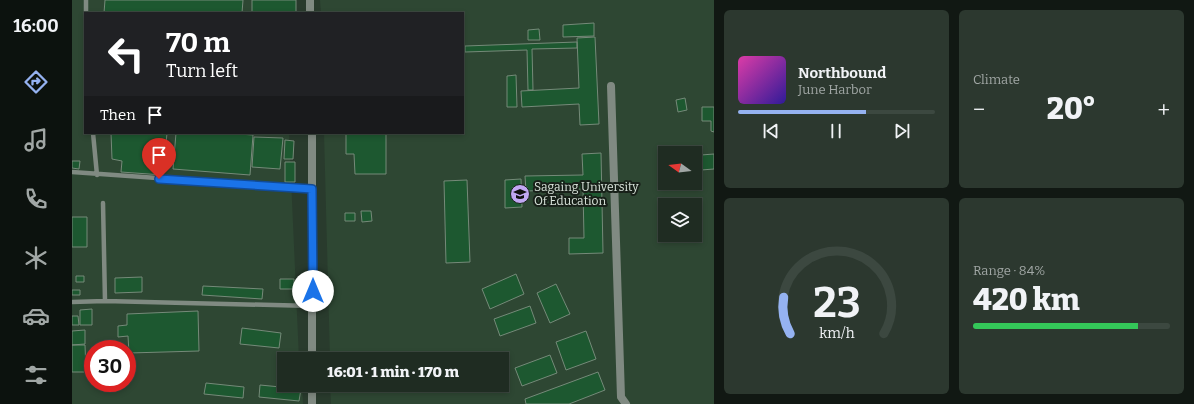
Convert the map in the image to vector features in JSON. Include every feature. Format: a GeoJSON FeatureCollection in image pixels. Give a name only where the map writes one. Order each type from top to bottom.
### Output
{"type":"FeatureCollection","features":[{"type":"Feature","properties":{"kind":"street"},"geometry":{"type":"LineString","coordinates":[[310,0],[310,12]]}},
{"type":"Feature","properties":{"kind":"street"},"geometry":{"type":"LineString","coordinates":[[611,86],[621,397],[626,404]]}},
{"type":"Feature","properties":{"kind":"street"},"geometry":{"type":"LineString","coordinates":[[312,134],[312,352]]}},
{"type":"Feature","properties":{"kind":"street"},"geometry":{"type":"LineString","coordinates":[[312,392],[312,404]]}},
{"type":"Feature","properties":{"kind":"lane"},"geometry":{"type":"LineString","coordinates":[[86,0],[86,12]]}},
{"type":"Feature","properties":{"kind":"lane"},"geometry":{"type":"LineString","coordinates":[[94,134],[97,175]]}},
{"type":"Feature","properties":{"kind":"lane"},"geometry":{"type":"LineString","coordinates":[[72,172],[97,175],[312,189]]}},
{"type":"Feature","properties":{"kind":"lane"},"geometry":{"type":"LineString","coordinates":[[103,203],[105,301]]}},
{"type":"Feature","properties":{"kind":"lane"},"geometry":{"type":"LineString","coordinates":[[72,302],[105,301],[313,306]]}},
{"type":"Feature","properties":{"kind":"shaded area"},"geometry":{"type":"Polygon","coordinates":[[[72,0],[282,0],[283,12],[84,12],[84,134],[289,134],[299,352],[277,352],[277,392],[302,392],[303,404],[72,404],[72,0]]]}},
{"type":"Feature","properties":{"kind":"shaded area","name":"Sagaing University Of Education"},"geometry":{"type":"Polygon","coordinates":[[[320,0],[714,0],[714,404],[331,404],[330,392],[509,392],[509,352],[330,352],[324,134],[464,134],[464,12],[321,12],[320,0]]]}},
{"type":"Feature","properties":{"kind":"building"},"geometry":{"type":"Polygon","coordinates":[[[105,0],[243,0],[242,12],[104,12],[105,0]]]}},
{"type":"Feature","properties":{"kind":"building"},"geometry":{"type":"Polygon","coordinates":[[[252,0],[296,0],[296,12],[252,12],[252,0]]]}},
{"type":"Feature","properties":{"kind":"building"},"geometry":{"type":"Polygon","coordinates":[[[594,23],[594,36],[563,37],[563,25],[594,23]]]}},
{"type":"Feature","properties":{"kind":"building"},"geometry":{"type":"Polygon","coordinates":[[[539,29],[540,40],[528,40],[528,30],[539,29]]]}},
{"type":"Feature","properties":{"kind":"building"},"geometry":{"type":"Polygon","coordinates":[[[595,37],[599,124],[580,125],[579,104],[522,107],[521,91],[579,88],[577,38],[595,37]]]}},
{"type":"Feature","properties":{"kind":"building"},"geometry":{"type":"Polygon","coordinates":[[[577,42],[577,48],[532,49],[533,90],[528,90],[527,50],[465,52],[465,46],[577,42]]]}},
{"type":"Feature","properties":{"kind":"building"},"geometry":{"type":"Polygon","coordinates":[[[516,75],[517,107],[507,107],[507,76],[516,75]]]}},
{"type":"Feature","properties":{"kind":"building"},"geometry":{"type":"Polygon","coordinates":[[[685,98],[687,110],[678,112],[676,100],[685,98]]]}},
{"type":"Feature","properties":{"kind":"building"},"geometry":{"type":"Polygon","coordinates":[[[702,107],[714,107],[714,132],[711,131],[711,121],[702,121],[702,107]]]}},
{"type":"Feature","properties":{"kind":"building"},"geometry":{"type":"Polygon","coordinates":[[[111,134],[167,134],[163,175],[121,172],[122,161],[112,159],[111,134]]]}},
{"type":"Feature","properties":{"kind":"building"},"geometry":{"type":"Polygon","coordinates":[[[176,134],[253,135],[250,175],[173,169],[176,134]]]}},
{"type":"Feature","properties":{"kind":"building"},"geometry":{"type":"Polygon","coordinates":[[[346,134],[386,134],[386,174],[355,174],[354,154],[346,154],[346,134]]]}},
{"type":"Feature","properties":{"kind":"building"},"geometry":{"type":"Polygon","coordinates":[[[254,137],[283,138],[280,169],[252,167],[254,137]]]}},
{"type":"Feature","properties":{"kind":"building"},"geometry":{"type":"Polygon","coordinates":[[[285,140],[294,141],[293,159],[284,159],[285,140]]]}},
{"type":"Feature","properties":{"kind":"building"},"geometry":{"type":"Polygon","coordinates":[[[601,153],[603,253],[569,254],[569,238],[584,238],[583,189],[526,191],[525,176],[583,175],[582,154],[601,153]]]}},
{"type":"Feature","properties":{"kind":"building"},"geometry":{"type":"Polygon","coordinates":[[[714,154],[714,169],[702,170],[702,155],[714,154]]]}},
{"type":"Feature","properties":{"kind":"building"},"geometry":{"type":"Polygon","coordinates":[[[72,161],[80,161],[79,169],[72,168],[72,161]]]}},
{"type":"Feature","properties":{"kind":"building"},"geometry":{"type":"Polygon","coordinates":[[[285,162],[295,162],[295,182],[285,182],[285,162]]]}},
{"type":"Feature","properties":{"kind":"building"},"geometry":{"type":"Polygon","coordinates":[[[521,179],[522,207],[505,208],[505,180],[521,179]]]}},
{"type":"Feature","properties":{"kind":"building"},"geometry":{"type":"Polygon","coordinates":[[[467,180],[470,262],[446,263],[444,181],[467,180]]]}},
{"type":"Feature","properties":{"kind":"building"},"geometry":{"type":"Polygon","coordinates":[[[361,211],[371,211],[372,221],[362,222],[361,211]]]}},
{"type":"Feature","properties":{"kind":"building"},"geometry":{"type":"Polygon","coordinates":[[[345,213],[355,213],[355,221],[345,221],[345,213]]]}},
{"type":"Feature","properties":{"kind":"building"},"geometry":{"type":"Polygon","coordinates":[[[72,217],[87,217],[87,247],[72,247],[72,217]]]}},
{"type":"Feature","properties":{"kind":"building"},"geometry":{"type":"Polygon","coordinates":[[[516,274],[524,294],[490,309],[482,289],[516,274]]]}},
{"type":"Feature","properties":{"kind":"building"},"geometry":{"type":"Polygon","coordinates":[[[76,276],[84,276],[84,282],[76,282],[76,276]]]}},
{"type":"Feature","properties":{"kind":"building"},"geometry":{"type":"Polygon","coordinates":[[[142,277],[142,292],[115,293],[115,278],[142,277]]]}},
{"type":"Feature","properties":{"kind":"building"},"geometry":{"type":"Polygon","coordinates":[[[280,279],[294,279],[294,289],[280,289],[280,279]]]}},
{"type":"Feature","properties":{"kind":"building"},"geometry":{"type":"Polygon","coordinates":[[[556,284],[570,314],[550,323],[537,293],[556,284]]]}},
{"type":"Feature","properties":{"kind":"building"},"geometry":{"type":"Polygon","coordinates":[[[203,286],[263,289],[262,299],[202,295],[203,286]]]}},
{"type":"Feature","properties":{"kind":"building"},"geometry":{"type":"Polygon","coordinates":[[[72,290],[80,290],[80,295],[72,295],[72,290]]]}},
{"type":"Feature","properties":{"kind":"building"},"geometry":{"type":"Polygon","coordinates":[[[530,306],[536,323],[500,336],[494,319],[530,306]]]}},
{"type":"Feature","properties":{"kind":"building"},"geometry":{"type":"Polygon","coordinates":[[[92,309],[92,325],[80,325],[80,310],[92,309]]]}},
{"type":"Feature","properties":{"kind":"building"},"geometry":{"type":"Polygon","coordinates":[[[198,311],[199,351],[136,353],[136,340],[128,340],[128,336],[118,337],[118,326],[127,325],[127,314],[198,311]]]}},
{"type":"Feature","properties":{"kind":"building"},"geometry":{"type":"Polygon","coordinates":[[[72,316],[78,316],[79,325],[72,325],[72,316]]]}},
{"type":"Feature","properties":{"kind":"building"},"geometry":{"type":"Polygon","coordinates":[[[242,328],[281,333],[279,348],[240,344],[242,328]]]}},
{"type":"Feature","properties":{"kind":"building"},"geometry":{"type":"Polygon","coordinates":[[[85,330],[84,344],[72,345],[72,331],[85,330]]]}},
{"type":"Feature","properties":{"kind":"building"},"geometry":{"type":"Polygon","coordinates":[[[586,331],[596,359],[566,370],[556,342],[586,331]]]}},
{"type":"Feature","properties":{"kind":"building"},"geometry":{"type":"Polygon","coordinates":[[[72,345],[84,345],[84,372],[72,372],[72,345]]]}},
{"type":"Feature","properties":{"kind":"building"},"geometry":{"type":"Polygon","coordinates":[[[550,355],[557,373],[522,386],[515,368],[550,355]]]}},
{"type":"Feature","properties":{"kind":"building"},"geometry":{"type":"Polygon","coordinates":[[[598,372],[605,390],[569,404],[526,404],[525,399],[598,372]]]}},
{"type":"Feature","properties":{"kind":"building"},"geometry":{"type":"Polygon","coordinates":[[[206,383],[244,387],[243,398],[204,394],[206,383]]]}},
{"type":"Feature","properties":{"kind":"building"},"geometry":{"type":"Polygon","coordinates":[[[260,385],[277,387],[277,392],[300,392],[299,401],[259,397],[260,385]]]}},
{"type":"Feature","properties":{"kind":"place","name":"Sagaing University Of Education"},"geometry":{"type":"Point","coordinates":[520,194]}},
{"type":"Feature","properties":{"kind":"route"},"geometry":{"type":"LineString","coordinates":[[159,179],[312,189],[313,291]]}}]}
